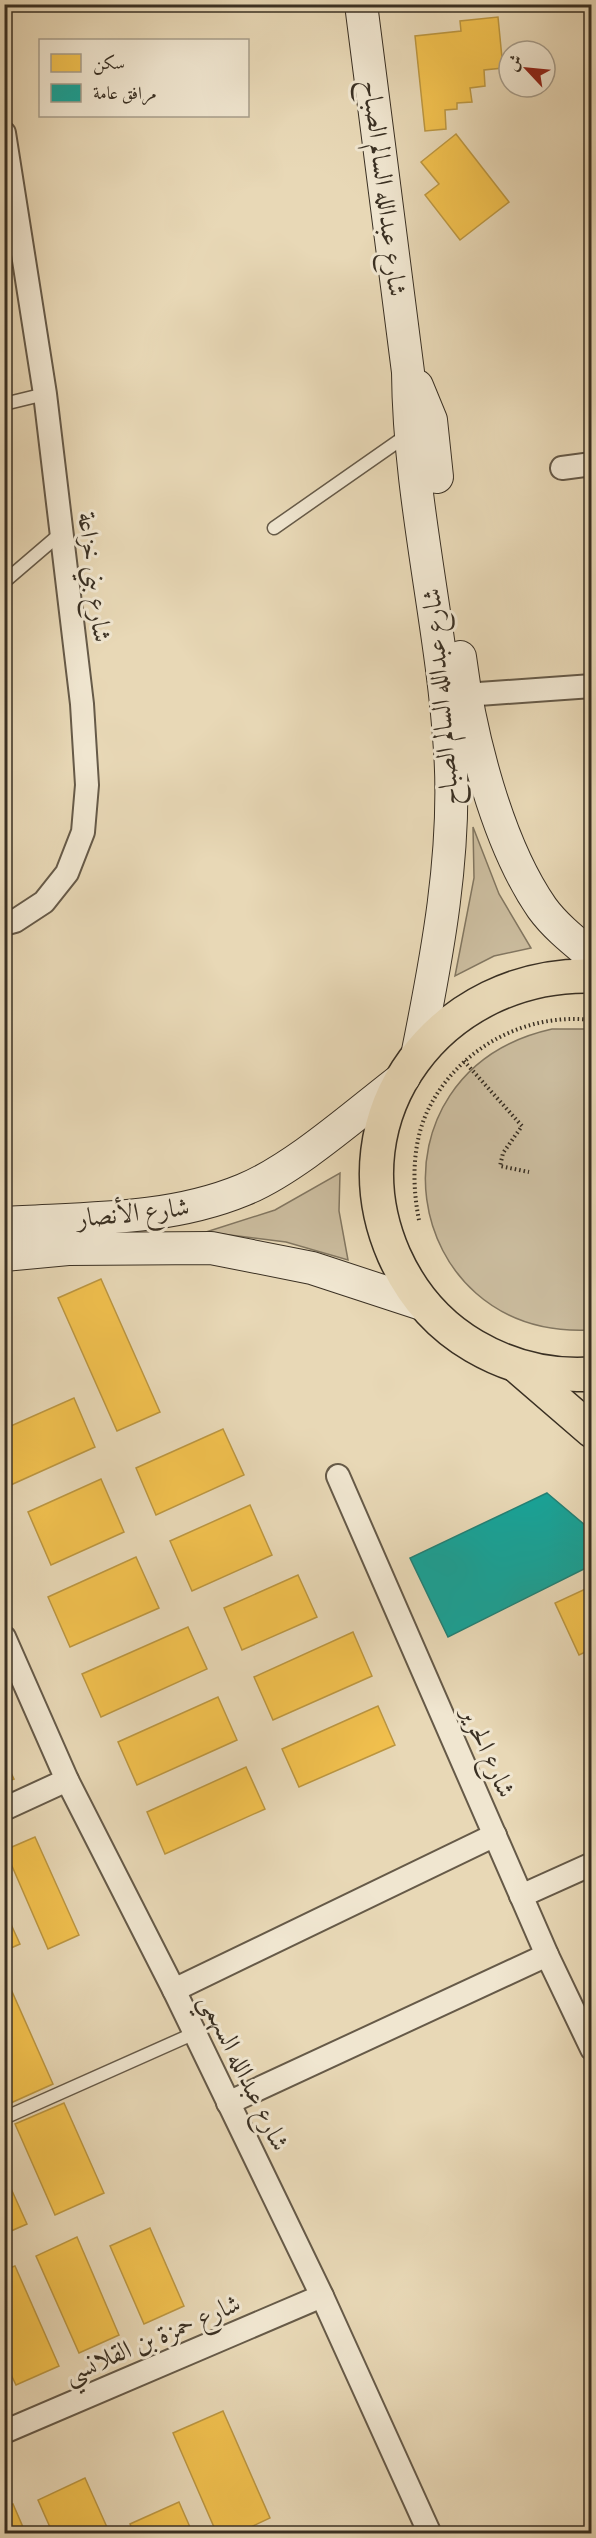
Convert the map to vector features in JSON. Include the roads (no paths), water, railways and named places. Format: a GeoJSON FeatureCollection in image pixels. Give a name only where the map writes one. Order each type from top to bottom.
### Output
{"type":"FeatureCollection","features":[{"type":"Feature","properties":{"kind":"main road","name":"شارع عبدالله السالم الصباح"},"geometry":{"type":"LineString","coordinates":[[361,4],[408,372],[411,432],[450,750],[451,815],[432,980],[410,1066]]}},
{"type":"Feature","properties":{"kind":"main road","name":"شارع عبدالله السالم الصباح"},"geometry":{"type":"LineString","coordinates":[[408,372],[420,391],[431,420],[465,695],[486,786],[523,878],[543,909],[567,936],[591,956]]}},
{"type":"Feature","properties":{"kind":"main road"},"geometry":{"type":"LineString","coordinates":[[591,976],[541,978],[492,994],[455,1017],[410,1066],[383,1129],[378,1167],[382,1216],[391,1248],[406,1278],[425,1305],[466,1342],[516,1366],[552,1373],[591,1374]]}},
{"type":"Feature","properties":{"kind":"main road","name":"شارع الأنصار"},"geometry":{"type":"LineString","coordinates":[[4,1223],[167,1213],[245,1190],[275,1174],[410,1066]]}},
{"type":"Feature","properties":{"kind":"main road","name":"شارع الأنصار"},"geometry":{"type":"LineString","coordinates":[[4,1256],[68,1249],[211,1248],[312,1268],[425,1305]]}},
{"type":"Feature","properties":{"kind":"main road"},"geometry":{"type":"LineString","coordinates":[[516,1366],[591,1431]]}},
{"type":"Feature","properties":{"kind":"street","name":"شارع بني خزاعة"},"geometry":{"type":"LineString","coordinates":[[4,133],[45,394],[83,716],[87,785],[83,832],[67,873],[44,902],[15,921],[4,924]]}},
{"type":"Feature","properties":{"kind":"street"},"geometry":{"type":"LineString","coordinates":[[562,468],[591,464]]}},
{"type":"Feature","properties":{"kind":"street"},"geometry":{"type":"LineString","coordinates":[[465,695],[591,686]]}},
{"type":"Feature","properties":{"kind":"street","name":"شارع الحرير"},"geometry":{"type":"LineString","coordinates":[[338,1476],[520,1896],[591,2049]]}},
{"type":"Feature","properties":{"kind":"street","name":"شارع عبدالله السهمي"},"geometry":{"type":"LineString","coordinates":[[4,1637],[67,1780],[174,1990],[322,2296],[430,2534]]}},
{"type":"Feature","properties":{"kind":"street"},"geometry":{"type":"LineString","coordinates":[[4,1809],[67,1780]]}},
{"type":"Feature","properties":{"kind":"street"},"geometry":{"type":"LineString","coordinates":[[174,1990],[495,1834]]}},
{"type":"Feature","properties":{"kind":"street"},"geometry":{"type":"LineString","coordinates":[[520,1896],[591,1864]]}},
{"type":"Feature","properties":{"kind":"street"},"geometry":{"type":"LineString","coordinates":[[228,2103],[547,1954]]}},
{"type":"Feature","properties":{"kind":"street","name":"شارع حمزة بن القلانسي"},"geometry":{"type":"LineString","coordinates":[[4,2432],[322,2296]]}},
{"type":"Feature","properties":{"kind":"lane"},"geometry":{"type":"LineString","coordinates":[[4,404],[45,394]]}},
{"type":"Feature","properties":{"kind":"lane"},"geometry":{"type":"LineString","coordinates":[[274,528],[411,432]]}},
{"type":"Feature","properties":{"kind":"lane"},"geometry":{"type":"LineString","coordinates":[[4,582],[60,534]]}},
{"type":"Feature","properties":{"kind":"lane"},"geometry":{"type":"LineString","coordinates":[[4,2118],[195,2033]]}}]}
